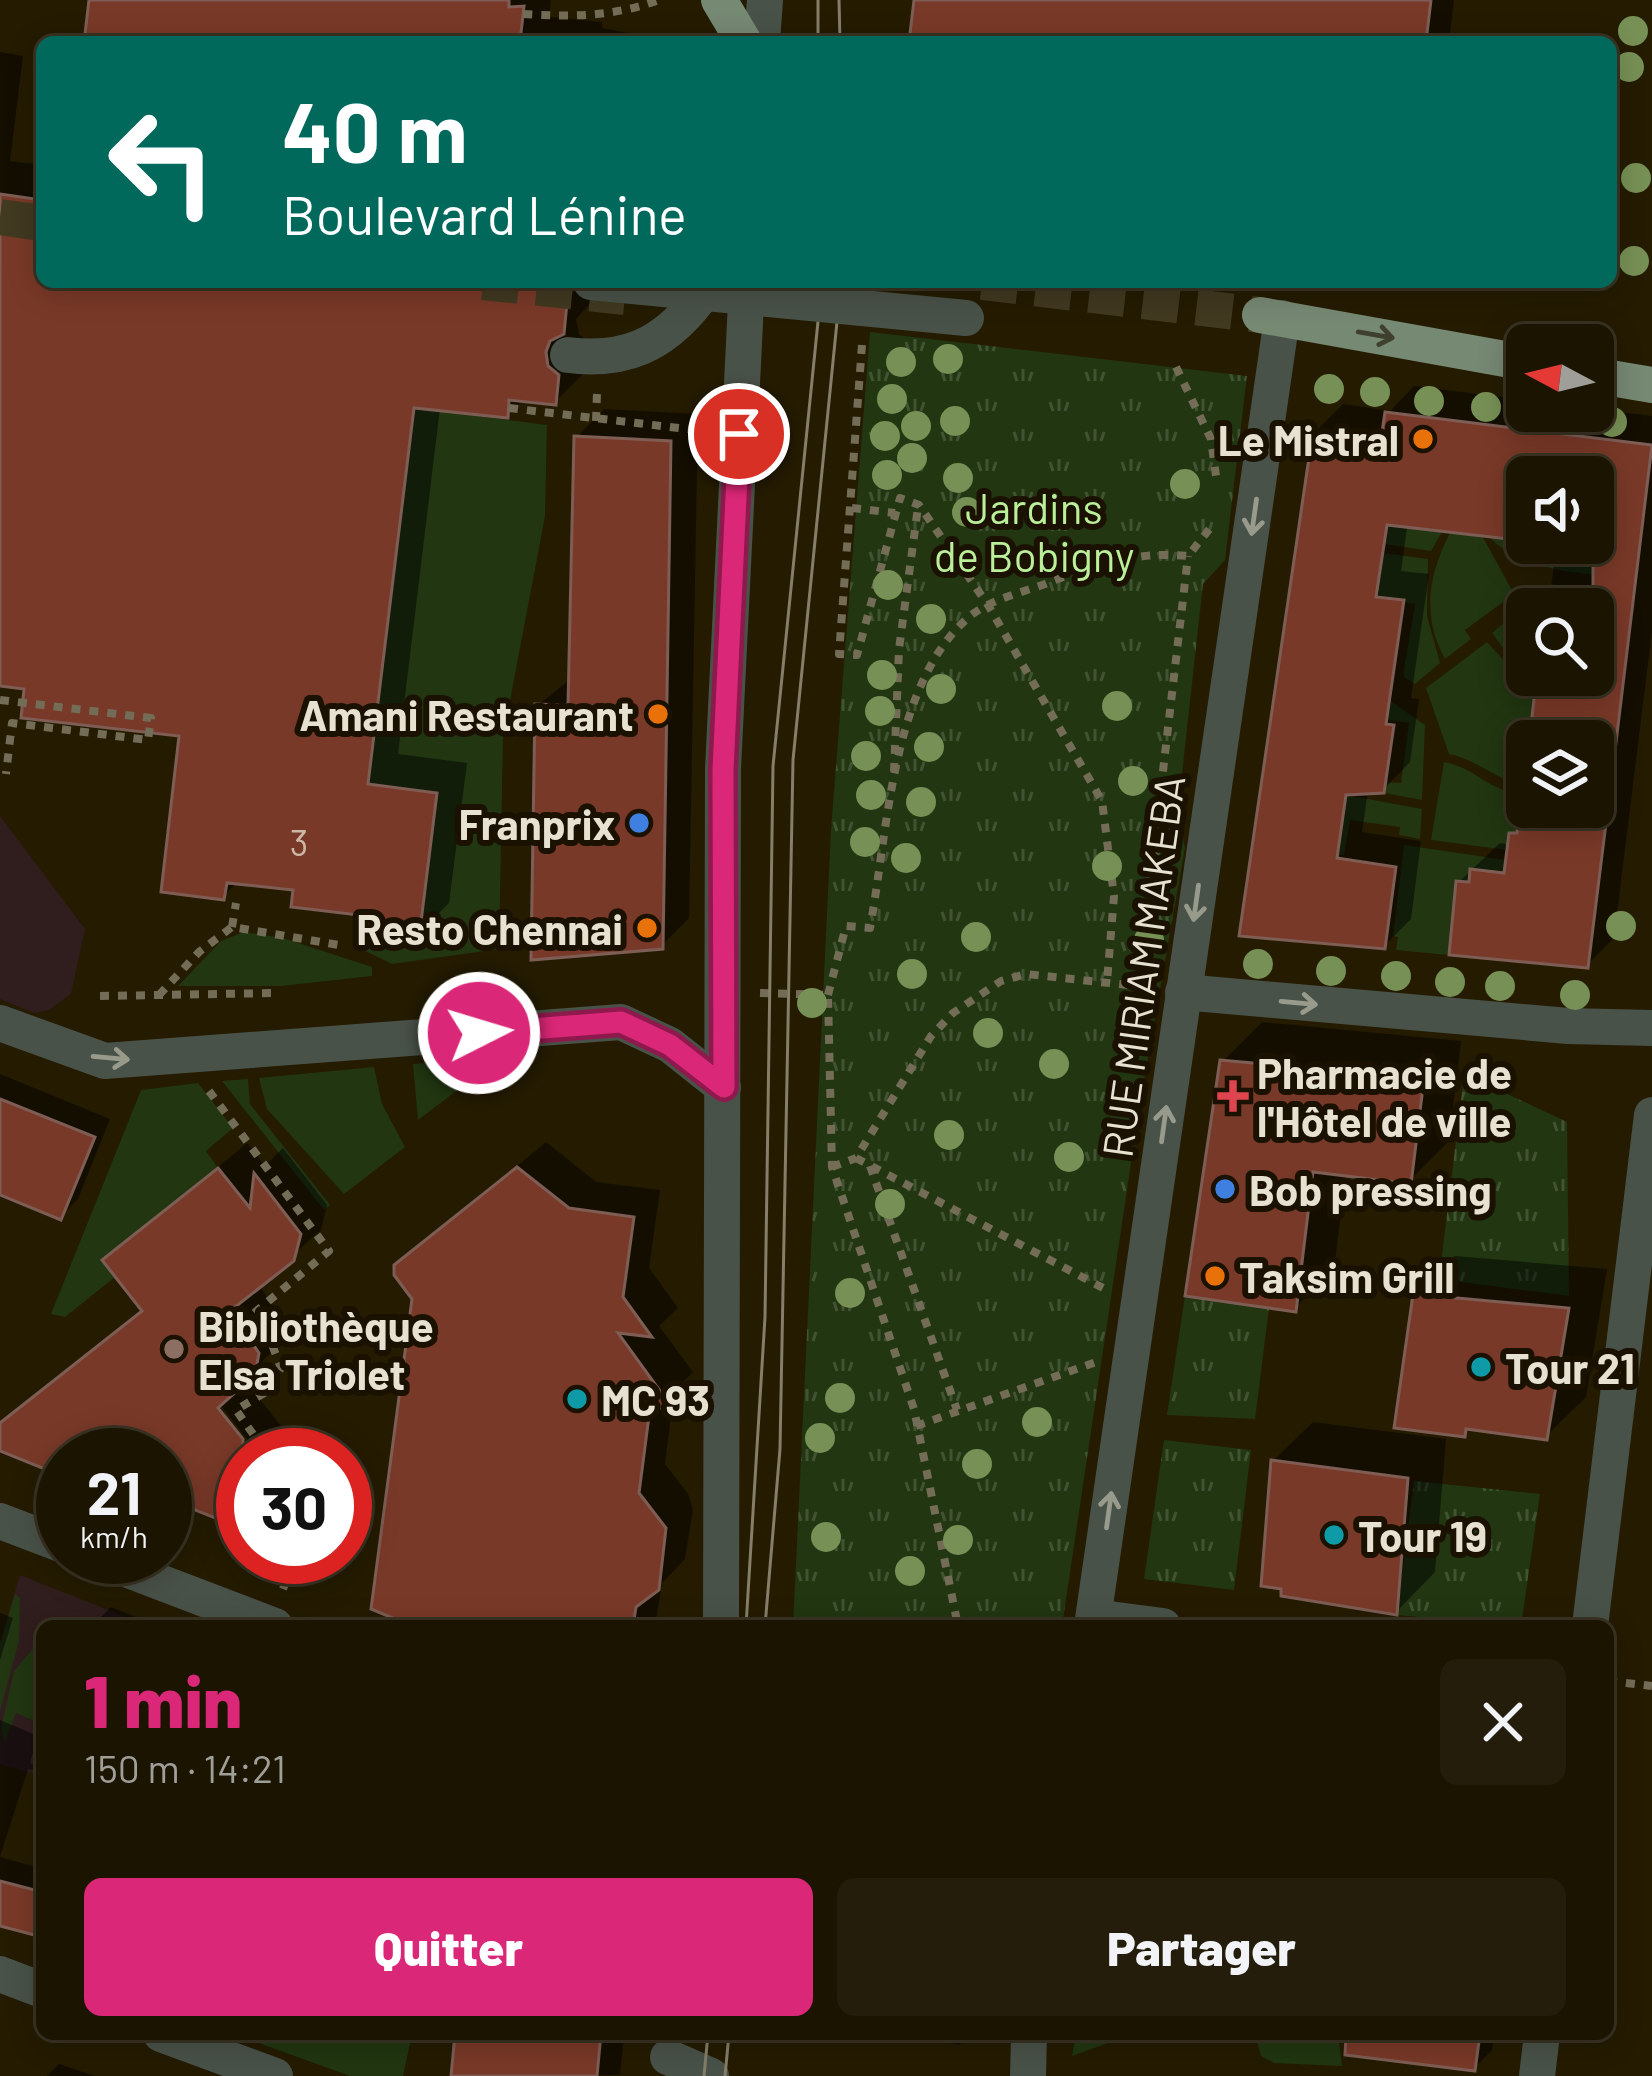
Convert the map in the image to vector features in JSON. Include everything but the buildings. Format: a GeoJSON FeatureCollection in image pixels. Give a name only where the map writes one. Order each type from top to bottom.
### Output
{"type":"FeatureCollection","features":[{"type":"Feature","properties":{"kind":"main road"},"geometry":{"type":"LineString","coordinates":[[719,0],[740,36]]}},
{"type":"Feature","properties":{"kind":"main road"},"geometry":{"type":"LineString","coordinates":[[1271,317],[1506,359]]}},
{"type":"Feature","properties":{"kind":"main road"},"geometry":{"type":"LineString","coordinates":[[1614,379],[1652,386]]}},
{"type":"Feature","properties":{"kind":"street"},"geometry":{"type":"LineString","coordinates":[[762,36],[765,0]]}},
{"type":"Feature","properties":{"kind":"street"},"geometry":{"type":"LineString","coordinates":[[654,288],[967,318]]}},
{"type":"Feature","properties":{"kind":"street"},"geometry":{"type":"LineString","coordinates":[[721,1620],[723,770],[748,288]]}},
{"type":"Feature","properties":{"kind":"street"},"geometry":{"type":"LineString","coordinates":[[568,355],[596,358],[652,345],[698,300]]}},
{"type":"Feature","properties":{"kind":"street","name":"RUE MIRIAM MAKEBA"},"geometry":{"type":"LineString","coordinates":[[1093,1620],[1183,992],[1271,317]]}},
{"type":"Feature","properties":{"kind":"street"},"geometry":{"type":"LineString","coordinates":[[1183,992],[1652,1028]]}},
{"type":"Feature","properties":{"kind":"street"},"geometry":{"type":"LineString","coordinates":[[0,1023],[105,1061],[621,1022],[670,1045],[724,1087]]}},
{"type":"Feature","properties":{"kind":"street"},"geometry":{"type":"LineString","coordinates":[[1591,1620],[1652,1115]]}},
{"type":"Feature","properties":{"kind":"street"},"geometry":{"type":"LineString","coordinates":[[0,1521],[36,1535]]}},
{"type":"Feature","properties":{"kind":"street"},"geometry":{"type":"LineString","coordinates":[[165,1584],[259,1620]]}},
{"type":"Feature","properties":{"kind":"street"},"geometry":{"type":"LineString","coordinates":[[0,1974],[36,1988]]}},
{"type":"Feature","properties":{"kind":"street"},"geometry":{"type":"LineString","coordinates":[[177,2040],[274,2076]]}},
{"type":"Feature","properties":{"kind":"street"},"geometry":{"type":"LineString","coordinates":[[1028,2076],[1029,2040]]}},
{"type":"Feature","properties":{"kind":"street"},"geometry":{"type":"LineString","coordinates":[[1537,2076],[1541,2040]]}},
{"type":"Feature","properties":{"kind":"street"},"geometry":{"type":"LineString","coordinates":[[668,2056],[711,2076]]}},
{"type":"Feature","properties":{"kind":"path"},"geometry":{"type":"LineString","coordinates":[[523,14],[553,19],[620,14],[659,0]]}},
{"type":"Feature","properties":{"kind":"path"},"geometry":{"type":"LineString","coordinates":[[850,344],[863,346],[839,654],[857,655],[900,498],[919,505],[988,605],[1102,801],[1114,896],[1107,982]]}},
{"type":"Feature","properties":{"kind":"path"},"geometry":{"type":"LineString","coordinates":[[1176,367],[1211,440],[1216,498]]}},
{"type":"Feature","properties":{"kind":"path"},"geometry":{"type":"LineString","coordinates":[[509,408],[739,434]]}},
{"type":"Feature","properties":{"kind":"path"},"geometry":{"type":"LineString","coordinates":[[894,799],[899,649],[919,505]]}},
{"type":"Feature","properties":{"kind":"path"},"geometry":{"type":"LineString","coordinates":[[852,508],[895,513]]}},
{"type":"Feature","properties":{"kind":"path"},"geometry":{"type":"LineString","coordinates":[[957,1620],[916,1426],[832,1167],[828,994],[846,926],[870,928],[909,712],[925,672],[950,637],[988,605],[1121,557],[1187,556],[1203,543],[1214,514]]}},
{"type":"Feature","properties":{"kind":"path"},"geometry":{"type":"LineString","coordinates":[[1138,986],[1187,556]]}},
{"type":"Feature","properties":{"kind":"path"},"geometry":{"type":"LineString","coordinates":[[0,700],[151,718],[148,740],[12,723],[6,774],[0,765]]}},
{"type":"Feature","properties":{"kind":"path"},"geometry":{"type":"LineString","coordinates":[[159,995],[199,952],[232,927],[236,903]]}},
{"type":"Feature","properties":{"kind":"path"},"geometry":{"type":"LineString","coordinates":[[232,927],[345,946]]}},
{"type":"Feature","properties":{"kind":"path"},"geometry":{"type":"LineString","coordinates":[[723,962],[749,961],[749,993],[828,994]]}},
{"type":"Feature","properties":{"kind":"path"},"geometry":{"type":"LineString","coordinates":[[832,1167],[856,1158],[931,1036],[971,1000],[1026,974],[1183,992]]}},
{"type":"Feature","properties":{"kind":"path"},"geometry":{"type":"LineString","coordinates":[[100,996],[276,993]]}},
{"type":"Feature","properties":{"kind":"path"},"geometry":{"type":"LineString","coordinates":[[185,1055],[329,1251],[248,1318],[271,1342],[281,1368],[266,1391],[236,1410],[249,1428]]}},
{"type":"Feature","properties":{"kind":"path"},"geometry":{"type":"LineString","coordinates":[[856,1158],[1137,1306]]}},
{"type":"Feature","properties":{"kind":"path"},"geometry":{"type":"LineString","coordinates":[[870,1166],[958,1410]]}},
{"type":"Feature","properties":{"kind":"path"},"geometry":{"type":"LineString","coordinates":[[916,1426],[1131,1350]]}},
{"type":"Feature","properties":{"kind":"path"},"geometry":{"type":"LineString","coordinates":[[1614,1683],[1652,1686]]}},
{"type":"Feature","properties":{"kind":"shaded area"},"geometry":{"type":"Polygon","coordinates":[[[0,816],[85,929],[71,994],[49,1010],[34,1013],[0,999],[0,816]]]}},
{"type":"Feature","properties":{"kind":"shaded area"},"geometry":{"type":"Polygon","coordinates":[[[20,1575],[134,1620],[36,1620],[36,1774],[0,1764],[0,1641],[20,1575]]]}},
{"type":"Feature","properties":{"kind":"green space","name":"Jardins de Bobigny"},"geometry":{"type":"Polygon","coordinates":[[[870,332],[1247,376],[1225,560],[1203,584],[1178,810],[1185,848],[1141,1096],[1063,1620],[793,1620],[831,830],[870,332]]]}},
{"type":"Feature","properties":{"kind":"green space"},"geometry":{"type":"Polygon","coordinates":[[[414,408],[547,425],[545,516],[503,738],[499,949],[392,964],[361,949],[364,931],[419,937],[437,794],[368,784],[414,408]]]}},
{"type":"Feature","properties":{"kind":"green space"},"geometry":{"type":"Polygon","coordinates":[[[1468,487],[1431,551],[1384,544],[1386,521],[1468,487]]]}},
{"type":"Feature","properties":{"kind":"green space"},"geometry":{"type":"Polygon","coordinates":[[[1473,492],[1479,530],[1511,588],[1506,588],[1506,600],[1465,630],[1471,639],[1445,659],[1435,636],[1431,593],[1451,531],[1473,492]]]}},
{"type":"Feature","properties":{"kind":"green space"},"geometry":{"type":"Polygon","coordinates":[[[1499,503],[1495,538],[1506,539],[1506,550],[1488,536],[1499,503]]]}},
{"type":"Feature","properties":{"kind":"green space"},"geometry":{"type":"Polygon","coordinates":[[[1383,553],[1428,559],[1427,616],[1440,663],[1415,684],[1404,677],[1404,669],[1415,604],[1376,597],[1383,553]]]}},
{"type":"Feature","properties":{"kind":"green space"},"geometry":{"type":"Polygon","coordinates":[[[1607,564],[1638,568],[1637,577],[1538,565],[1607,564]]]}},
{"type":"Feature","properties":{"kind":"green space"},"geometry":{"type":"Polygon","coordinates":[[[1506,621],[1506,652],[1492,633],[1506,621]]]}},
{"type":"Feature","properties":{"kind":"green space"},"geometry":{"type":"Polygon","coordinates":[[[1487,642],[1506,663],[1506,696],[1534,696],[1531,720],[1506,720],[1506,779],[1449,754],[1426,688],[1487,642]]]}},
{"type":"Feature","properties":{"kind":"green space"},"geometry":{"type":"Polygon","coordinates":[[[1382,695],[1425,725],[1422,800],[1384,793],[1385,782],[1401,783],[1409,723],[1338,713],[1382,695]]]}},
{"type":"Feature","properties":{"kind":"green space"},"geometry":{"type":"Polygon","coordinates":[[[1444,762],[1506,790],[1506,828],[1518,828],[1507,850],[1431,840],[1444,762]]]}},
{"type":"Feature","properties":{"kind":"green space"},"geometry":{"type":"Polygon","coordinates":[[[1346,795],[1422,809],[1420,839],[1399,835],[1400,827],[1350,820],[1344,855],[1337,855],[1346,795]]]}},
{"type":"Feature","properties":{"kind":"green space"},"geometry":{"type":"Polygon","coordinates":[[[1404,845],[1506,860],[1504,873],[1471,869],[1469,882],[1456,881],[1449,955],[1396,950],[1398,937],[1393,936],[1404,845]]]}},
{"type":"Feature","properties":{"kind":"green space"},"geometry":{"type":"Polygon","coordinates":[[[244,932],[283,938],[372,967],[372,976],[281,986],[178,986],[221,941],[244,932]]]}},
{"type":"Feature","properties":{"kind":"green space"},"geometry":{"type":"Polygon","coordinates":[[[501,1057],[418,1120],[413,1064],[501,1057]]]}},
{"type":"Feature","properties":{"kind":"green space"},"geometry":{"type":"Polygon","coordinates":[[[374,1067],[382,1104],[405,1147],[344,1194],[267,1109],[259,1078],[374,1067]]]}},
{"type":"Feature","properties":{"kind":"green space"},"geometry":{"type":"Polygon","coordinates":[[[248,1079],[250,1104],[330,1205],[324,1210],[222,1081],[248,1079]]]}},
{"type":"Feature","properties":{"kind":"green space"},"geometry":{"type":"Polygon","coordinates":[[[198,1083],[233,1128],[206,1151],[218,1168],[107,1264],[115,1277],[65,1317],[51,1314],[141,1090],[198,1083]]]}},
{"type":"Feature","properties":{"kind":"green space"},"geometry":{"type":"Polygon","coordinates":[[[1484,1083],[1567,1122],[1569,1296],[1439,1279],[1463,1084],[1484,1083]]]}},
{"type":"Feature","properties":{"kind":"green space"},"geometry":{"type":"Polygon","coordinates":[[[1185,1296],[1269,1308],[1255,1419],[1167,1415],[1185,1296]]]}},
{"type":"Feature","properties":{"kind":"green space"},"geometry":{"type":"Polygon","coordinates":[[[1164,1440],[1251,1450],[1234,1590],[1144,1579],[1164,1440]]]}},
{"type":"Feature","properties":{"kind":"green space"},"geometry":{"type":"Polygon","coordinates":[[[1414,1481],[1540,1494],[1522,1620],[1397,1615],[1414,1481]]]}},
{"type":"Feature","properties":{"kind":"green space"},"geometry":{"type":"Polygon","coordinates":[[[15,1594],[20,1598],[19,1640],[0,1712],[0,1644],[15,1594]]]}},
{"type":"Feature","properties":{"kind":"green space"},"geometry":{"type":"Polygon","coordinates":[[[36,1645],[36,1722],[16,1713],[5,1742],[1,1728],[14,1671],[36,1645]]]}},
{"type":"Feature","properties":{"kind":"green space"},"geometry":{"type":"Polygon","coordinates":[[[251,2040],[411,2040],[403,2076],[350,2076],[251,2040]]]}},
{"type":"Feature","properties":{"kind":"green space"},"geometry":{"type":"Polygon","coordinates":[[[1075,2040],[1116,2040],[1072,2056],[1075,2040]]]}},
{"type":"Feature","properties":{"kind":"green space"},"geometry":{"type":"Polygon","coordinates":[[[1257,2040],[1339,2040],[1342,2066],[1274,2063],[1261,2056],[1257,2040]]]}},
{"type":"Feature","properties":{"kind":"tunnel"},"geometry":{"type":"LineString","coordinates":[[0,217],[36,222]]}},
{"type":"Feature","properties":{"kind":"tunnel"},"geometry":{"type":"LineString","coordinates":[[540,288],[625,297]]}},
{"type":"Feature","properties":{"kind":"tunnel"},"geometry":{"type":"LineString","coordinates":[[1033,288],[1260,315]]}},
{"type":"Feature","properties":{"kind":"tram line"},"geometry":{"type":"LineString","coordinates":[[818,0],[818,36]]}},
{"type":"Feature","properties":{"kind":"tram line"},"geometry":{"type":"LineString","coordinates":[[839,0],[840,36]]}},
{"type":"Feature","properties":{"kind":"tram line"},"geometry":{"type":"LineString","coordinates":[[746,1620],[765,1317],[773,766],[821,288]]}},
{"type":"Feature","properties":{"kind":"tram line"},"geometry":{"type":"LineString","coordinates":[[766,1620],[780,1449],[793,760],[840,288]]}},
{"type":"Feature","properties":{"kind":"tram line"},"geometry":{"type":"LineString","coordinates":[[704,2076],[707,2040]]}},
{"type":"Feature","properties":{"kind":"tram line"},"geometry":{"type":"LineString","coordinates":[[725,2076],[728,2040]]}},
{"type":"Feature","properties":{"kind":"place","name":"Le Mistral"},"geometry":{"type":"Point","coordinates":[1423,439]}},
{"type":"Feature","properties":{"kind":"place","name":"Amani Restaurant"},"geometry":{"type":"Point","coordinates":[658,714]}},
{"type":"Feature","properties":{"kind":"place","name":"Franprix"},"geometry":{"type":"Point","coordinates":[639,823]}},
{"type":"Feature","properties":{"kind":"place","name":"Resto Chennai"},"geometry":{"type":"Point","coordinates":[647,928]}},
{"type":"Feature","properties":{"kind":"place","name":"Pharmacie de l'Hôtel de ville"},"geometry":{"type":"Point","coordinates":[1233,1096]}},
{"type":"Feature","properties":{"kind":"place","name":"Bob pressing"},"geometry":{"type":"Point","coordinates":[1225,1189]}},
{"type":"Feature","properties":{"kind":"place","name":"Taksim Grill"},"geometry":{"type":"Point","coordinates":[1215,1276]}},
{"type":"Feature","properties":{"kind":"place","name":"Bibliothèque Elsa Triolet"},"geometry":{"type":"Point","coordinates":[174,1349]}},
{"type":"Feature","properties":{"kind":"place","name":"Tour 21"},"geometry":{"type":"Point","coordinates":[1481,1367]}},
{"type":"Feature","properties":{"kind":"place","name":"MC 93"},"geometry":{"type":"Point","coordinates":[577,1399]}},
{"type":"Feature","properties":{"kind":"place","name":"Tour 19"},"geometry":{"type":"Point","coordinates":[1334,1535]}},
{"type":"Feature","properties":{"kind":"route"},"geometry":{"type":"LineString","coordinates":[[479,1033],[621,1022],[670,1045],[724,1087],[723,770],[739,434]]}}]}
